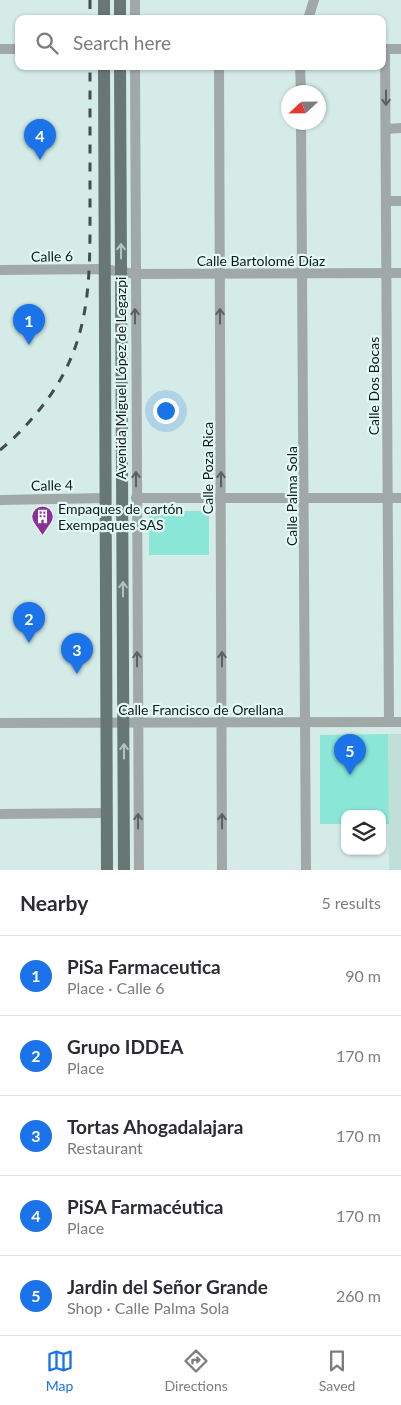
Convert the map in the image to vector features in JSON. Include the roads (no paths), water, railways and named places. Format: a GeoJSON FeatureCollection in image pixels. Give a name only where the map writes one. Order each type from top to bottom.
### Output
{"type":"FeatureCollection","features":[{"type":"Feature","properties":{"kind":"main road"},"geometry":{"type":"LineString","coordinates":[[104,0],[104,15]]}},
{"type":"Feature","properties":{"kind":"main road"},"geometry":{"type":"LineString","coordinates":[[120,0],[120,15]]}},
{"type":"Feature","properties":{"kind":"main road","name":"Avenida Miguel López de Legazpi"},"geometry":{"type":"LineString","coordinates":[[104,70],[107,870]]}},
{"type":"Feature","properties":{"kind":"main road","name":"Avenida Miguel López de Legazpi"},"geometry":{"type":"LineString","coordinates":[[120,70],[124,870]]}},
{"type":"Feature","properties":{"kind":"main road"},"geometry":{"type":"LineString","coordinates":[[104,89],[120,89]]}},
{"type":"Feature","properties":{"kind":"street"},"geometry":{"type":"LineString","coordinates":[[135,0],[135,15]]}},
{"type":"Feature","properties":{"kind":"street"},"geometry":{"type":"LineString","coordinates":[[309,15],[314,0]]}},
{"type":"Feature","properties":{"kind":"street"},"geometry":{"type":"LineString","coordinates":[[0,49],[15,49]]}},
{"type":"Feature","properties":{"kind":"street"},"geometry":{"type":"LineString","coordinates":[[386,49],[401,49]]}},
{"type":"Feature","properties":{"kind":"street","name":"Avenida Miguel López de Legazpi"},"geometry":{"type":"LineString","coordinates":[[135,70],[139,870]]}},
{"type":"Feature","properties":{"kind":"street","name":"Calle Poza Rica"},"geometry":{"type":"LineString","coordinates":[[219,70],[222,870]]}},
{"type":"Feature","properties":{"kind":"street"},"geometry":{"type":"LineString","coordinates":[[300,70],[301,85]]}},
{"type":"Feature","properties":{"kind":"street","name":"Calle Dos Bocas"},"geometry":{"type":"LineString","coordinates":[[385,70],[389,722]]}},
{"type":"Feature","properties":{"kind":"street"},"geometry":{"type":"LineString","coordinates":[[386,128],[401,128]]}},
{"type":"Feature","properties":{"kind":"street","name":"Calle Palma Sola"},"geometry":{"type":"LineString","coordinates":[[301,130],[306,870]]}},
{"type":"Feature","properties":{"kind":"street"},"geometry":{"type":"LineString","coordinates":[[386,201],[401,201]]}},
{"type":"Feature","properties":{"kind":"street","name":"Calle 6"},"geometry":{"type":"LineString","coordinates":[[0,270],[104,269],[121,272]]}},
{"type":"Feature","properties":{"kind":"street","name":"Calle Bartolomé Díaz"},"geometry":{"type":"LineString","coordinates":[[121,272],[135,274],[401,273]]}},
{"type":"Feature","properties":{"kind":"street","name":"Calle 4"},"geometry":{"type":"LineString","coordinates":[[0,500],[105,498]]}},
{"type":"Feature","properties":{"kind":"street"},"geometry":{"type":"LineString","coordinates":[[136,498],[401,498]]}},
{"type":"Feature","properties":{"kind":"street","name":"Calle Francisco de Orellana"},"geometry":{"type":"LineString","coordinates":[[0,723],[401,722]]}},
{"type":"Feature","properties":{"kind":"street"},"geometry":{"type":"LineString","coordinates":[[0,814],[107,813]]}},
{"type":"Feature","properties":{"kind":"railway"},"geometry":{"type":"LineString","coordinates":[[90,0],[90,15]]}},
{"type":"Feature","properties":{"kind":"railway"},"geometry":{"type":"LineString","coordinates":[[0,450],[31,420],[57,385],[70,361],[79,337],[88,286],[90,260],[90,70]]}},
{"type":"Feature","properties":{"kind":"place","name":"PiSA Farmacéutica"},"geometry":{"type":"Point","coordinates":[40,160]}},
{"type":"Feature","properties":{"kind":"place","name":"PiSa Farmaceutica"},"geometry":{"type":"Point","coordinates":[29,345]}},
{"type":"Feature","properties":{"kind":"place","name":"Empaques de cartón Exempaques SAS"},"geometry":{"type":"Point","coordinates":[42,535]}},
{"type":"Feature","properties":{"kind":"place","name":"Grupo IDDEA"},"geometry":{"type":"Point","coordinates":[29,643]}},
{"type":"Feature","properties":{"kind":"place","name":"Tortas Ahogadalajara"},"geometry":{"type":"Point","coordinates":[77,674]}},
{"type":"Feature","properties":{"kind":"place","name":"Jardin del Señor Grande"},"geometry":{"type":"Point","coordinates":[350,775]}}]}
